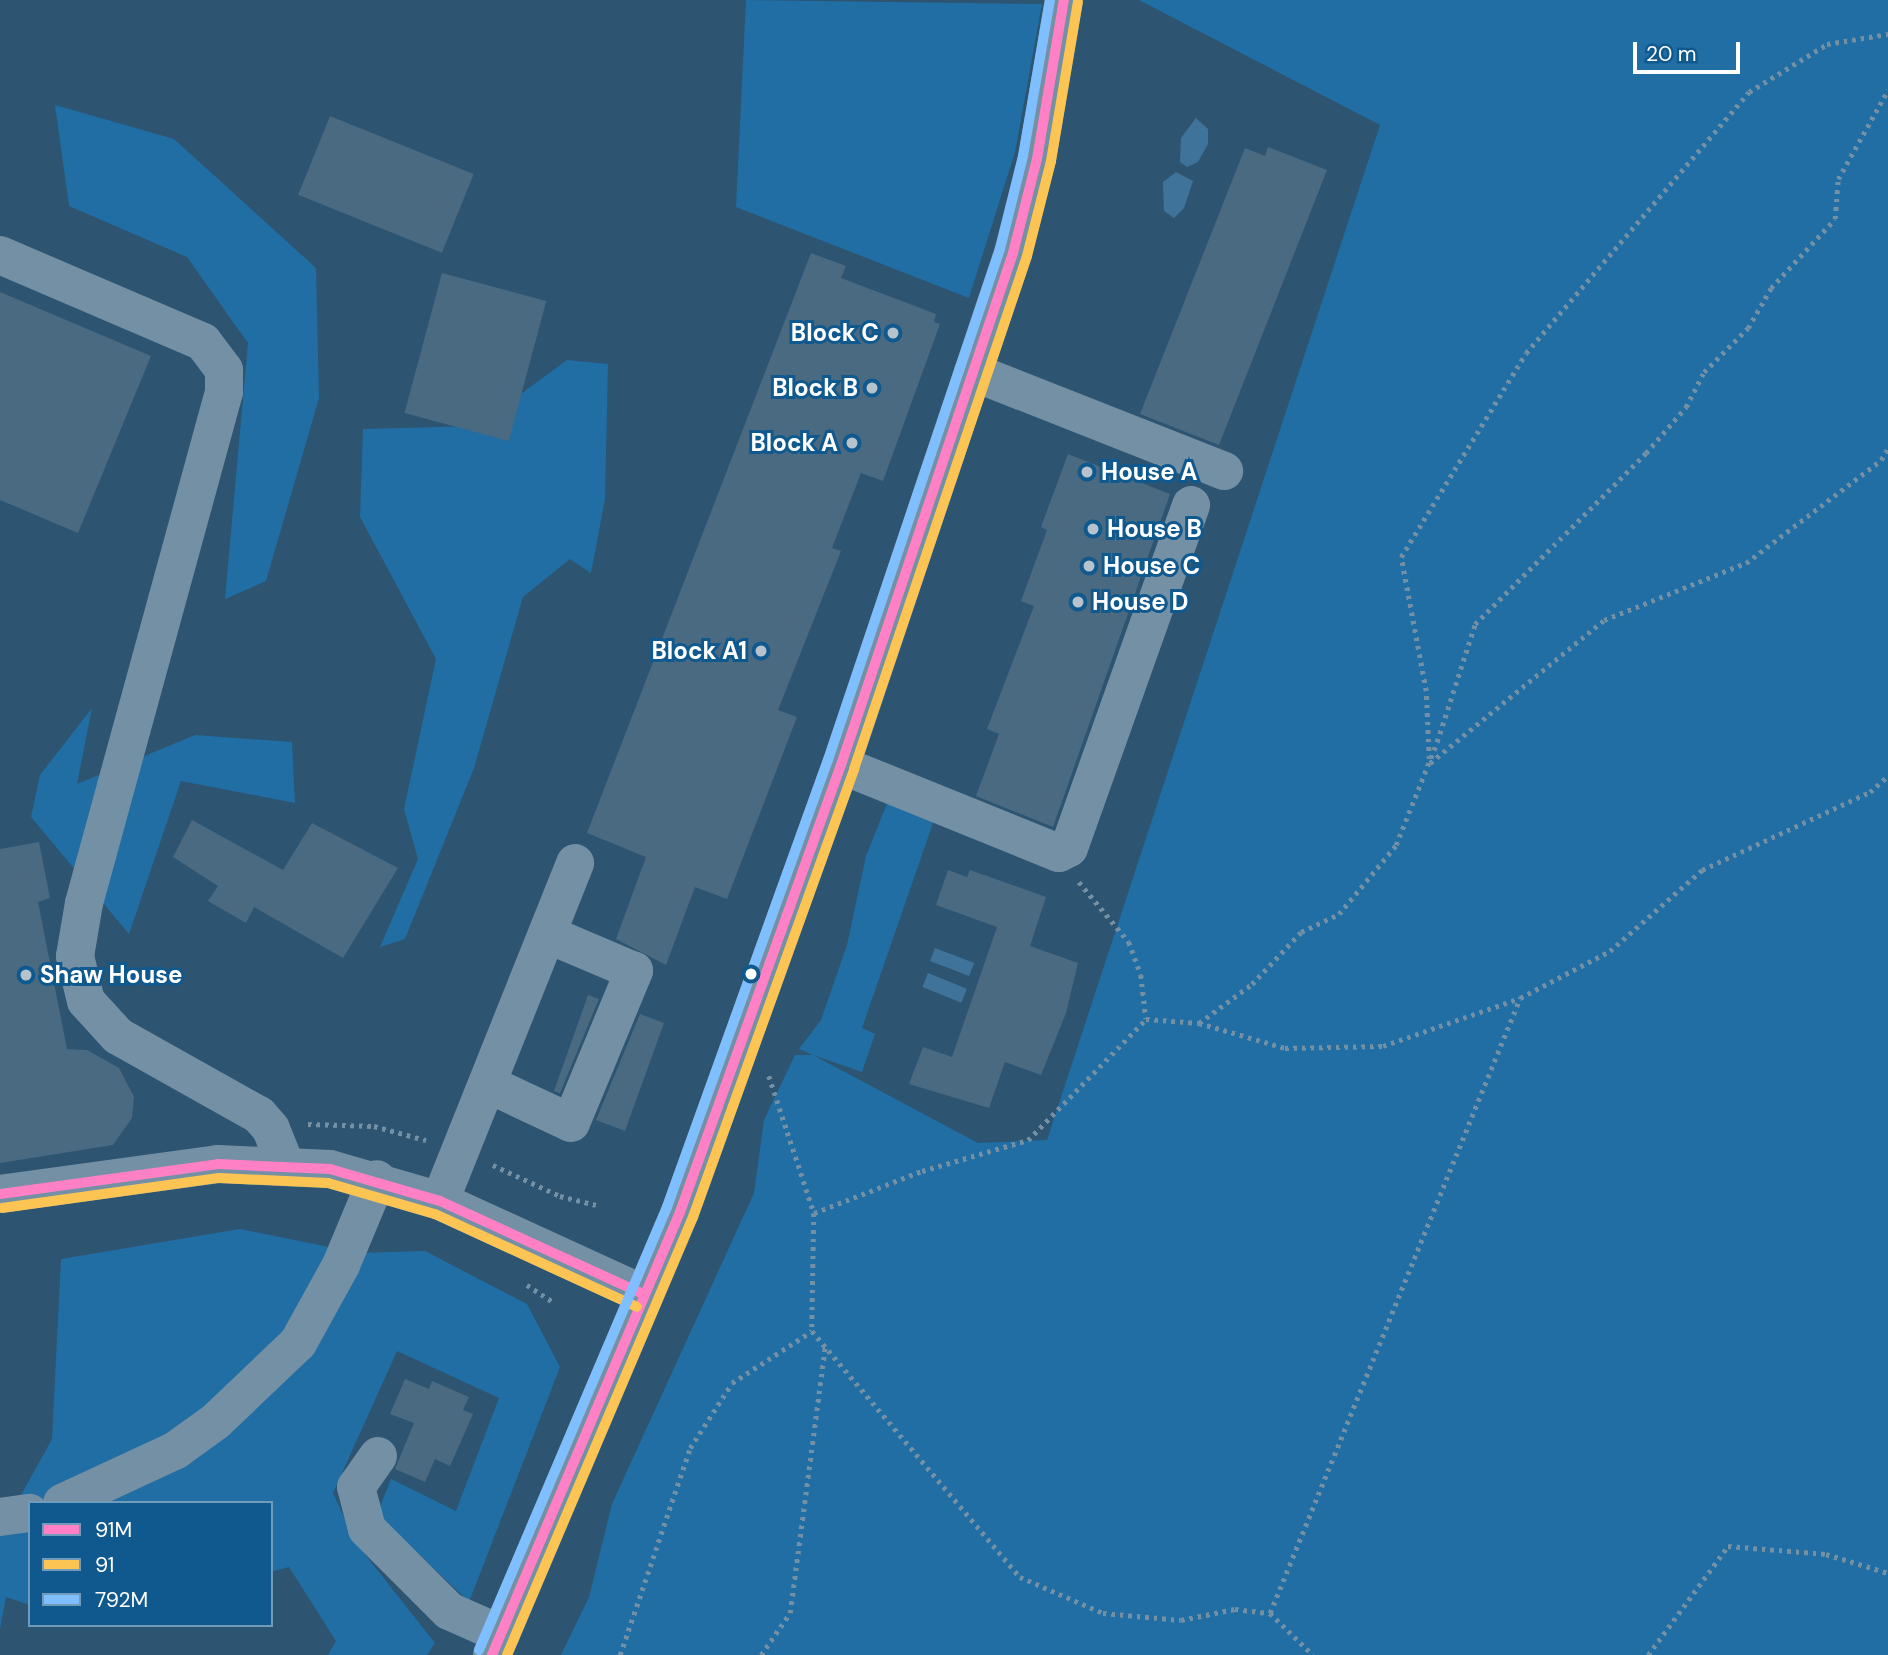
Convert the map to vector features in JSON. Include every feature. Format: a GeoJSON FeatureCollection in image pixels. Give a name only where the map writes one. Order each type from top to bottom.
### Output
{"type":"FeatureCollection","features":[{"type":"Feature","properties":{"kind":"main road"},"geometry":{"type":"LineString","coordinates":[[497,1644],[680,1212],[841,765],[1028,201],[1064,0]]}},
{"type":"Feature","properties":{"kind":"street"},"geometry":{"type":"LineString","coordinates":[[0,255],[203,342],[224,370],[224,392],[84,903],[75,956],[86,1001],[118,1036],[259,1115],[271,1129],[285,1163]]}},
{"type":"Feature","properties":{"kind":"street"},"geometry":{"type":"LineString","coordinates":[[973,372],[1224,471]]}},
{"type":"Feature","properties":{"kind":"street"},"geometry":{"type":"LineString","coordinates":[[841,765],[1059,853],[1076,838],[1191,505]]}},
{"type":"Feature","properties":{"kind":"street"},"geometry":{"type":"LineString","coordinates":[[440,1201],[490,1084],[575,863]]}},
{"type":"Feature","properties":{"kind":"street"},"geometry":{"type":"LineString","coordinates":[[490,1084],[571,1123],[634,971],[549,934]]}},
{"type":"Feature","properties":{"kind":"street"},"geometry":{"type":"LineString","coordinates":[[0,1194],[155,1170],[285,1163],[377,1179],[440,1201],[643,1294]]}},
{"type":"Feature","properties":{"kind":"street"},"geometry":{"type":"LineString","coordinates":[[66,1501],[176,1450],[216,1421],[298,1343],[341,1265],[377,1179]]}},
{"type":"Feature","properties":{"kind":"street"},"geometry":{"type":"LineString","coordinates":[[378,1456],[356,1487],[367,1529],[449,1611],[497,1644]]}},
{"type":"Feature","properties":{"kind":"street"},"geometry":{"type":"LineString","coordinates":[[0,1517],[28,1513]]}},
{"type":"Feature","properties":{"kind":"path"},"geometry":{"type":"LineString","coordinates":[[1430,763],[1426,691],[1401,557],[1526,353],[1749,92],[1827,44],[1888,34]]}},
{"type":"Feature","properties":{"kind":"path"},"geometry":{"type":"LineString","coordinates":[[1199,1023],[1252,984],[1301,932],[1339,914],[1396,845],[1430,763],[1475,624],[1646,453],[1686,407],[1704,372],[1748,328],[1771,288],[1835,219],[1838,179],[1888,90]]}},
{"type":"Feature","properties":{"kind":"path"},"geometry":{"type":"LineString","coordinates":[[1430,763],[1604,620],[1746,562],[1881,460],[1888,448]]}},
{"type":"Feature","properties":{"kind":"path"},"geometry":{"type":"LineString","coordinates":[[1146,1018],[1199,1023],[1285,1048],[1383,1046],[1520,998],[1610,951],[1702,870],[1870,792],[1888,776]]}},
{"type":"Feature","properties":{"kind":"path"},"geometry":{"type":"LineString","coordinates":[[1059,853],[1129,942],[1146,1018]]}},
{"type":"Feature","properties":{"kind":"path"},"geometry":{"type":"LineString","coordinates":[[1270,1613],[1520,998]]}},
{"type":"Feature","properties":{"kind":"path"},"geometry":{"type":"LineString","coordinates":[[814,1213],[922,1171],[1028,1140],[1146,1018]]}},
{"type":"Feature","properties":{"kind":"path"},"geometry":{"type":"LineString","coordinates":[[769,1075],[814,1213],[812,1331],[1020,1577],[1103,1613],[1181,1620],[1235,1609],[1270,1613],[1313,1655]]}},
{"type":"Feature","properties":{"kind":"path"},"geometry":{"type":"LineString","coordinates":[[521,1281],[552,1302]]}},
{"type":"Feature","properties":{"kind":"path"},"geometry":{"type":"LineString","coordinates":[[620,1655],[690,1448],[732,1383],[812,1331]]}},
{"type":"Feature","properties":{"kind":"path"},"geometry":{"type":"LineString","coordinates":[[761,1655],[790,1613],[825,1345]]}},
{"type":"Feature","properties":{"kind":"path"},"geometry":{"type":"LineString","coordinates":[[1648,1655],[1728,1546],[1826,1554],[1888,1573]]}},
{"type":"Feature","properties":{"kind":"shaded area"},"geometry":{"type":"Polygon","coordinates":[[[746,0],[1042,4],[1015,152],[969,298],[736,207],[746,0]]]}},
{"type":"Feature","properties":{"kind":"shaded area"},"geometry":{"type":"Polygon","coordinates":[[[1139,0],[1888,0],[1888,1655],[561,1655],[589,1597],[612,1504],[754,1193],[764,1120],[795,1055],[813,1055],[978,1143],[1047,1140],[1380,125],[1139,0]]]}},
{"type":"Feature","properties":{"kind":"shaded area"},"geometry":{"type":"Polygon","coordinates":[[[55,105],[174,139],[316,268],[319,398],[266,581],[225,599],[248,343],[187,257],[69,206],[55,105]]]}},
{"type":"Feature","properties":{"kind":"shaded area"},"geometry":{"type":"Polygon","coordinates":[[[1196,118],[1208,129],[1208,144],[1198,162],[1187,167],[1180,162],[1181,138],[1196,118]]]}},
{"type":"Feature","properties":{"kind":"shaded area"},"geometry":{"type":"Polygon","coordinates":[[[1176,172],[1193,181],[1184,208],[1174,218],[1164,211],[1163,182],[1176,172]]]}},
{"type":"Feature","properties":{"kind":"shaded area"},"geometry":{"type":"Polygon","coordinates":[[[567,360],[608,364],[605,499],[591,573],[570,559],[523,597],[474,768],[405,939],[380,947],[418,859],[404,809],[436,659],[360,517],[363,429],[477,426],[567,360]]]}},
{"type":"Feature","properties":{"kind":"shaded area"},"geometry":{"type":"Polygon","coordinates":[[[92,708],[77,784],[195,735],[292,742],[295,803],[181,781],[129,934],[31,817],[40,775],[92,708]]]}},
{"type":"Feature","properties":{"kind":"shaded area"},"geometry":{"type":"Polygon","coordinates":[[[888,801],[934,820],[862,1028],[875,1034],[862,1072],[799,1049],[821,1020],[847,945],[866,856],[888,801]]]}},
{"type":"Feature","properties":{"kind":"shaded area"},"geometry":{"type":"Polygon","coordinates":[[[935,948],[974,963],[969,976],[930,961],[935,948]]]}},
{"type":"Feature","properties":{"kind":"shaded area"},"geometry":{"type":"Polygon","coordinates":[[[928,973],[967,989],[961,1003],[922,987],[928,973]]]}},
{"type":"Feature","properties":{"kind":"shaded area"},"geometry":{"type":"Polygon","coordinates":[[[240,1229],[358,1253],[425,1251],[527,1304],[560,1367],[469,1602],[377,1514],[391,1479],[456,1511],[499,1398],[397,1351],[333,1493],[356,1543],[435,1643],[427,1655],[328,1655],[336,1641],[289,1567],[273,1571],[273,1501],[28,1501],[28,1604],[6,1597],[0,1629],[0,1533],[52,1439],[61,1259],[240,1229]]]}},
{"type":"Feature","properties":{"kind":"building"},"geometry":{"type":"Polygon","coordinates":[[[330,116],[474,174],[442,253],[298,195],[330,116]]]}},
{"type":"Feature","properties":{"kind":"building"},"geometry":{"type":"Polygon","coordinates":[[[1268,147],[1327,170],[1219,445],[1140,414],[1245,148],[1265,156],[1268,147]]]}},
{"type":"Feature","properties":{"kind":"building"},"geometry":{"type":"Polygon","coordinates":[[[811,253],[846,266],[841,278],[936,314],[934,322],[940,324],[883,481],[861,473],[832,548],[841,551],[778,710],[797,717],[727,899],[695,887],[666,965],[616,939],[646,857],[587,833],[811,253]]]}},
{"type":"Feature","properties":{"kind":"building"},"geometry":{"type":"Polygon","coordinates":[[[442,273],[546,301],[509,441],[404,413],[442,273]]]}},
{"type":"Feature","properties":{"kind":"building"},"geometry":{"type":"Polygon","coordinates":[[[0,292],[151,356],[78,533],[0,500],[0,292]]]}},
{"type":"Feature","properties":{"kind":"building"},"geometry":{"type":"Polygon","coordinates":[[[1068,454],[1170,494],[1053,827],[976,796],[999,734],[987,729],[1034,606],[1021,601],[1047,530],[1041,527],[1068,454]]]}},
{"type":"Feature","properties":{"kind":"building"},"geometry":{"type":"Polygon","coordinates":[[[192,820],[283,870],[312,823],[398,868],[343,958],[254,907],[246,923],[208,901],[218,886],[173,857],[192,820]]]}},
{"type":"Feature","properties":{"kind":"building","name":"Shaw House"},"geometry":{"type":"Polygon","coordinates":[[[39,842],[50,898],[38,902],[67,1049],[87,1050],[119,1068],[134,1097],[132,1118],[113,1145],[0,1163],[0,849],[39,842]]]}},
{"type":"Feature","properties":{"kind":"building"},"geometry":{"type":"Polygon","coordinates":[[[948,870],[967,877],[970,870],[1046,897],[1030,946],[1078,963],[1066,1013],[1041,1075],[1005,1062],[989,1108],[909,1084],[923,1047],[952,1057],[997,927],[936,905],[948,870]]]}},
{"type":"Feature","properties":{"kind":"building"},"geometry":{"type":"Polygon","coordinates":[[[588,995],[599,999],[560,1093],[554,1091],[588,995]]]}},
{"type":"Feature","properties":{"kind":"building"},"geometry":{"type":"Polygon","coordinates":[[[640,1014],[664,1023],[625,1131],[596,1120],[640,1014]]]}},
{"type":"Feature","properties":{"kind":"building"},"geometry":{"type":"Polygon","coordinates":[[[405,1379],[429,1389],[432,1381],[469,1397],[463,1410],[473,1414],[450,1466],[435,1459],[425,1482],[395,1469],[414,1423],[390,1414],[405,1379]]]}},
{"type":"Feature","properties":{"kind":"transit line","name":"792M"},"geometry":{"type":"LineString","coordinates":[[479,1650],[667,1207],[828,760],[1000,249],[1023,156],[1050,0]]}},
{"type":"Feature","properties":{"kind":"transit line","name":"91M"},"geometry":{"type":"LineString","coordinates":[[492,1655],[680,1212],[841,765],[1013,253],[1037,159],[1064,0]]}},
{"type":"Feature","properties":{"kind":"transit line","name":"91"},"geometry":{"type":"LineString","coordinates":[[507,1655],[693,1217],[854,769],[1027,256],[1051,161],[1078,2]]}},
{"type":"Feature","properties":{"kind":"transit line","name":"91M"},"geometry":{"type":"LineString","coordinates":[[0,1194],[218,1164],[330,1169],[440,1201],[643,1294]]}},
{"type":"Feature","properties":{"kind":"transit line","name":"91"},"geometry":{"type":"LineString","coordinates":[[2,1208],[219,1178],[328,1183],[435,1214],[637,1307]]}},
{"type":"Feature","properties":{"kind":"place","name":"Block C"},"geometry":{"type":"Point","coordinates":[893,333]}},
{"type":"Feature","properties":{"kind":"place","name":"Block B"},"geometry":{"type":"Point","coordinates":[872,388]}},
{"type":"Feature","properties":{"kind":"place","name":"Block A"},"geometry":{"type":"Point","coordinates":[852,443]}},
{"type":"Feature","properties":{"kind":"place","name":"House A"},"geometry":{"type":"Point","coordinates":[1087,472]}},
{"type":"Feature","properties":{"kind":"place","name":"House B"},"geometry":{"type":"Point","coordinates":[1093,529]}},
{"type":"Feature","properties":{"kind":"place","name":"House C"},"geometry":{"type":"Point","coordinates":[1089,566]}},
{"type":"Feature","properties":{"kind":"place","name":"House D"},"geometry":{"type":"Point","coordinates":[1078,602]}},
{"type":"Feature","properties":{"kind":"place","name":"Block A1"},"geometry":{"type":"Point","coordinates":[761,651]}},
{"type":"Feature","properties":{"kind":"place","name":"Shaw House"},"geometry":{"type":"Point","coordinates":[26,975]}}]}
